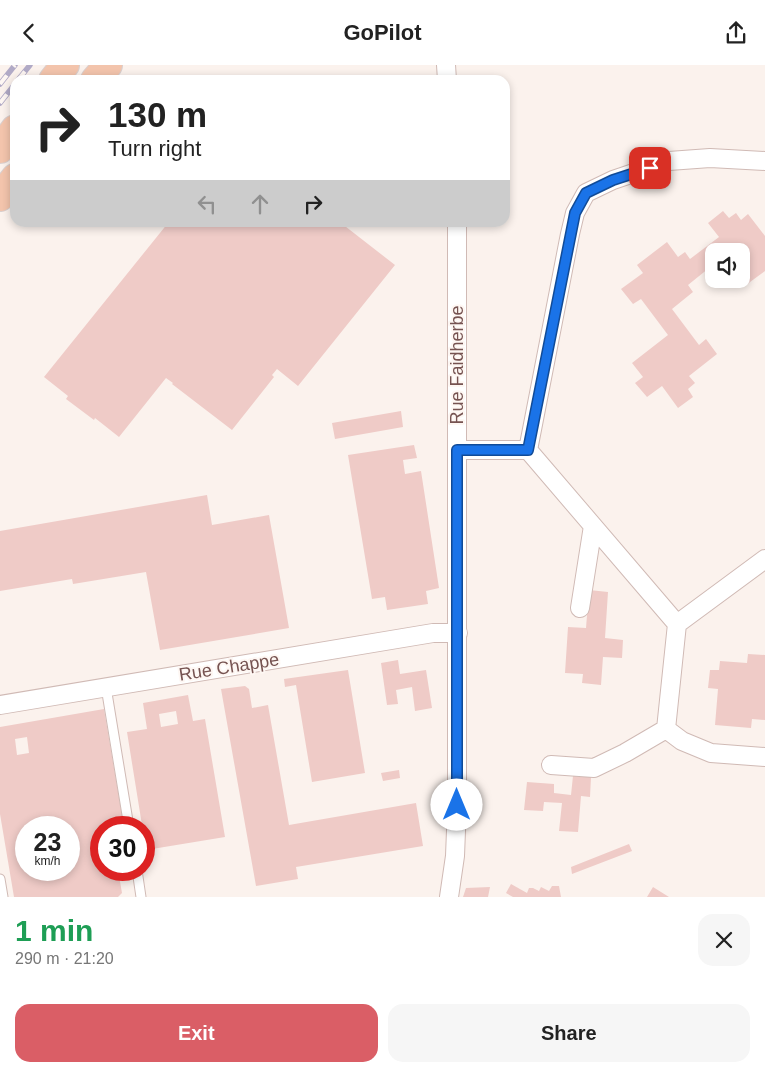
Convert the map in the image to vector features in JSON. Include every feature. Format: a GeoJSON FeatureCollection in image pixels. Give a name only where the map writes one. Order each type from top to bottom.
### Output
{"type":"FeatureCollection","features":[{"type":"Feature","properties":{"kind":"main road"},"geometry":{"type":"LineString","coordinates":[[57,75],[65,65]]}},
{"type":"Feature","properties":{"kind":"main road"},"geometry":{"type":"LineString","coordinates":[[99,75],[108,65]]}},
{"type":"Feature","properties":{"kind":"main road"},"geometry":{"type":"LineString","coordinates":[[0,149],[10,136]]}},
{"type":"Feature","properties":{"kind":"main road"},"geometry":{"type":"LineString","coordinates":[[0,197],[10,184]]}},
{"type":"Feature","properties":{"kind":"street"},"geometry":{"type":"LineString","coordinates":[[528,450],[570,234],[575,213],[586,193],[613,180],[668,161],[710,158],[765,161]]}},
{"type":"Feature","properties":{"kind":"street","name":"Rue Faidherbe"},"geometry":{"type":"LineString","coordinates":[[449,897],[453,877],[456,835],[458,633],[457,227]]}},
{"type":"Feature","properties":{"kind":"street"},"geometry":{"type":"LineString","coordinates":[[457,450],[528,450],[677,624],[666,729]]}},
{"type":"Feature","properties":{"kind":"street"},"geometry":{"type":"LineString","coordinates":[[580,608],[594,526]]}},
{"type":"Feature","properties":{"kind":"street"},"geometry":{"type":"LineString","coordinates":[[677,624],[765,559]]}},
{"type":"Feature","properties":{"kind":"street","name":"Rue Chappe"},"geometry":{"type":"LineString","coordinates":[[0,705],[433,633],[458,633]]}},
{"type":"Feature","properties":{"kind":"street"},"geometry":{"type":"LineString","coordinates":[[666,729],[682,741],[711,753],[765,757]]}},
{"type":"Feature","properties":{"kind":"street"},"geometry":{"type":"LineString","coordinates":[[551,765],[594,768],[625,753],[666,729]]}},
{"type":"Feature","properties":{"kind":"lane"},"geometry":{"type":"LineString","coordinates":[[106,687],[128,816]]}},
{"type":"Feature","properties":{"kind":"lane"},"geometry":{"type":"LineString","coordinates":[[0,879],[3,897]]}},
{"type":"Feature","properties":{"kind":"lane"},"geometry":{"type":"LineString","coordinates":[[139,881],[141,897]]}},
{"type":"Feature","properties":{"kind":"building"},"geometry":{"type":"Polygon","coordinates":[[[723,211],[729,218],[736,213],[741,220],[748,214],[765,236],[765,271],[750,282],[750,243],[711,243],[719,237],[708,223],[723,211]]]}},
{"type":"Feature","properties":{"kind":"building"},"geometry":{"type":"Polygon","coordinates":[[[165,227],[346,227],[395,265],[298,386],[277,369],[272,375],[274,377],[232,430],[166,378],[119,437],[66,399],[68,396],[44,377],[165,227]]]}},
{"type":"Feature","properties":{"kind":"building"},"geometry":{"type":"Polygon","coordinates":[[[667,242],[678,257],[685,252],[690,259],[705,248],[705,271],[688,285],[693,292],[672,309],[699,345],[706,339],[717,354],[689,376],[695,383],[688,389],[693,397],[678,408],[662,386],[647,397],[635,383],[643,377],[632,363],[668,335],[641,299],[633,304],[621,289],[643,273],[637,265],[667,242]]]}},
{"type":"Feature","properties":{"kind":"building"},"geometry":{"type":"Polygon","coordinates":[[[401,411],[403,427],[335,439],[332,423],[401,411]]]}},
{"type":"Feature","properties":{"kind":"building"},"geometry":{"type":"Polygon","coordinates":[[[414,445],[417,458],[403,460],[405,474],[421,471],[439,588],[426,591],[428,604],[387,610],[385,597],[372,599],[348,455],[414,445]]]}},
{"type":"Feature","properties":{"kind":"building"},"geometry":{"type":"Polygon","coordinates":[[[207,495],[212,525],[269,515],[289,628],[160,650],[146,572],[73,584],[72,579],[0,591],[0,531],[207,495]]]}},
{"type":"Feature","properties":{"kind":"building"},"geometry":{"type":"Polygon","coordinates":[[[589,590],[608,592],[605,638],[623,640],[622,658],[603,657],[601,685],[582,683],[583,674],[565,673],[568,627],[586,628],[589,590]]]}},
{"type":"Feature","properties":{"kind":"building"},"geometry":{"type":"Polygon","coordinates":[[[748,654],[765,655],[765,720],[752,719],[751,728],[715,725],[718,689],[708,688],[710,670],[719,670],[720,661],[747,663],[748,654]]]}},
{"type":"Feature","properties":{"kind":"building"},"geometry":{"type":"Polygon","coordinates":[[[398,660],[400,674],[426,670],[432,708],[415,711],[412,687],[396,690],[398,704],[387,705],[381,663],[398,660]]]}},
{"type":"Feature","properties":{"kind":"building"},"geometry":{"type":"Polygon","coordinates":[[[348,670],[365,773],[312,782],[296,685],[285,687],[284,679],[348,670]]]}},
{"type":"Feature","properties":{"kind":"building"},"geometry":{"type":"Polygon","coordinates":[[[245,686],[249,689],[252,708],[268,705],[289,825],[416,803],[423,846],[296,867],[298,879],[256,886],[221,689],[245,686]]]}},
{"type":"Feature","properties":{"kind":"building"},"geometry":{"type":"Polygon","coordinates":[[[188,695],[193,721],[205,719],[225,837],[155,849],[155,816],[141,816],[127,732],[147,729],[143,703],[188,695]],[[176,711],[159,714],[161,727],[178,724],[176,711]]]}},
{"type":"Feature","properties":{"kind":"building"},"geometry":{"type":"Polygon","coordinates":[[[104,709],[122,816],[90,816],[90,881],[120,881],[122,893],[118,897],[14,897],[0,814],[0,727],[104,709]],[[27,737],[15,739],[17,755],[29,753],[27,737]]]}},
{"type":"Feature","properties":{"kind":"building"},"geometry":{"type":"Polygon","coordinates":[[[399,770],[400,778],[383,781],[381,773],[399,770]]]}},
{"type":"Feature","properties":{"kind":"building"},"geometry":{"type":"Polygon","coordinates":[[[573,776],[591,777],[590,797],[581,796],[578,832],[559,831],[562,803],[544,802],[543,811],[524,810],[527,782],[554,784],[554,793],[571,795],[573,776]]]}},
{"type":"Feature","properties":{"kind":"building"},"geometry":{"type":"Polygon","coordinates":[[[629,844],[632,851],[572,874],[571,867],[629,844]]]}},
{"type":"Feature","properties":{"kind":"building"},"geometry":{"type":"Polygon","coordinates":[[[511,884],[527,893],[529,888],[539,891],[541,887],[549,891],[552,886],[559,886],[561,897],[513,897],[506,893],[511,884]]]}},
{"type":"Feature","properties":{"kind":"building"},"geometry":{"type":"Polygon","coordinates":[[[490,887],[488,897],[463,897],[466,888],[490,887]]]}},
{"type":"Feature","properties":{"kind":"building"},"geometry":{"type":"Polygon","coordinates":[[[653,887],[669,897],[647,897],[653,887]]]}},
{"type":"Feature","properties":{"kind":"railway"},"geometry":{"type":"LineString","coordinates":[[0,84],[15,65]]}},
{"type":"Feature","properties":{"kind":"railway"},"geometry":{"type":"LineString","coordinates":[[22,75],[30,65]]}},
{"type":"Feature","properties":{"kind":"railway"},"geometry":{"type":"LineString","coordinates":[[0,103],[10,90]]}},
{"type":"Feature","properties":{"kind":"route"},"geometry":{"type":"LineString","coordinates":[[457,805],[457,450],[528,450],[575,213],[586,193],[613,180],[650,168]]}}]}
